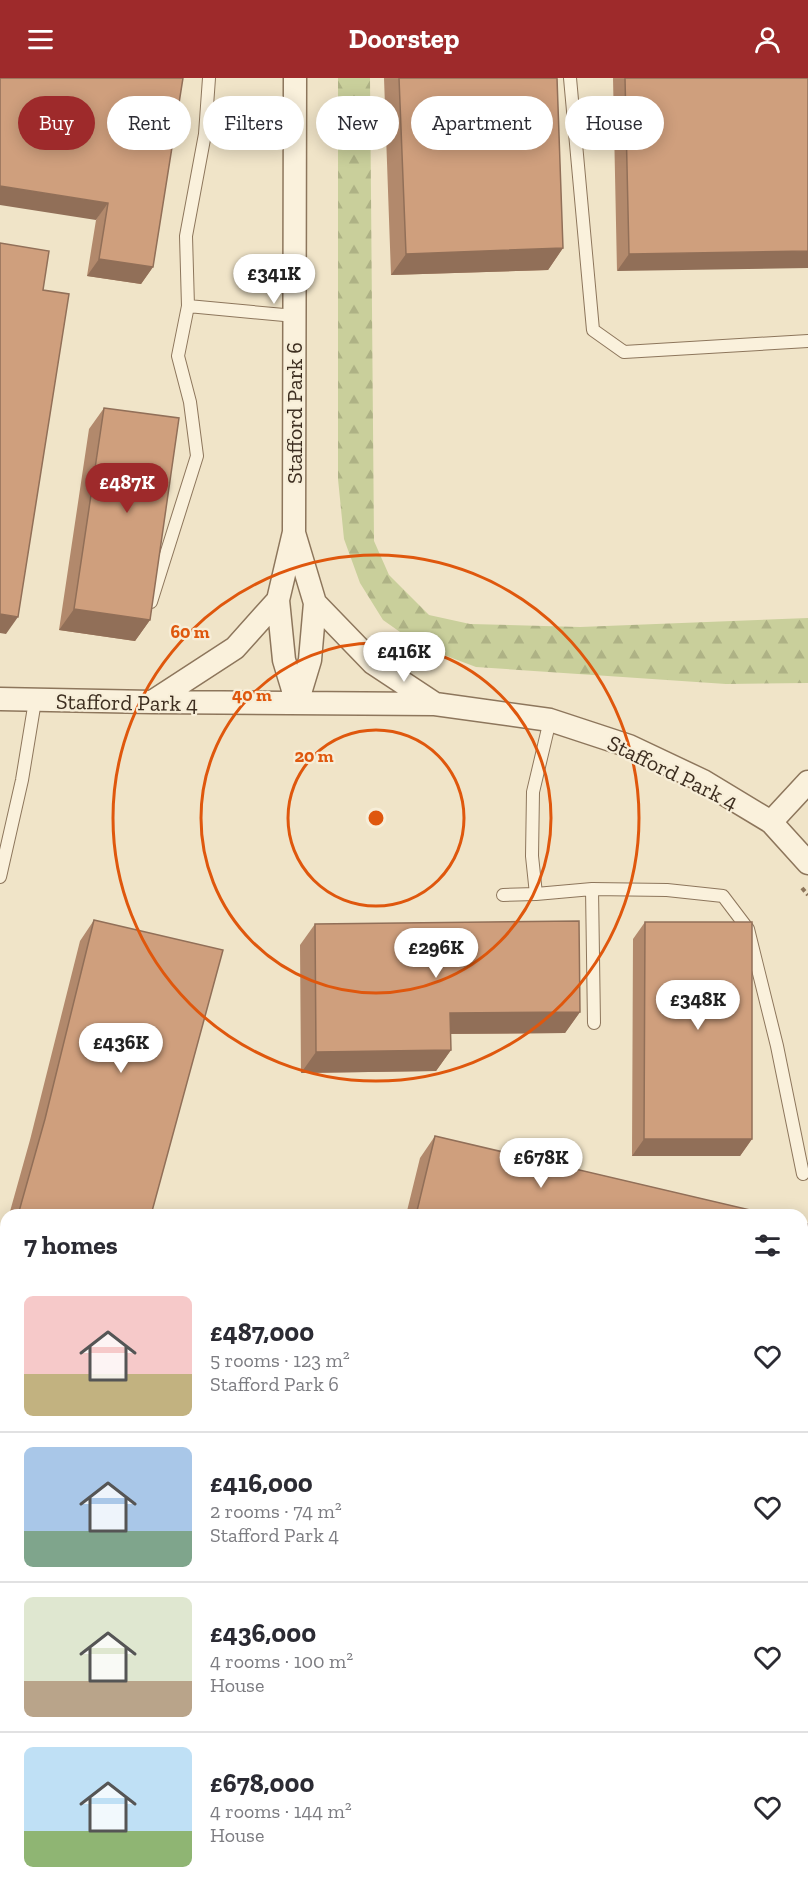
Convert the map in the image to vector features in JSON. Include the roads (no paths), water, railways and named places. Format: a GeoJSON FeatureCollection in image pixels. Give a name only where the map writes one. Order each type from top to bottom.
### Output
{"type":"FeatureCollection","features":[{"type":"Feature","properties":{"kind":"street","name":"Stafford Park 6"},"geometry":{"type":"LineString","coordinates":[[294,532],[295,78]]}},
{"type":"Feature","properties":{"kind":"street"},"geometry":{"type":"LineString","coordinates":[[294,532],[278,600],[284,660],[297,703]]}},
{"type":"Feature","properties":{"kind":"street"},"geometry":{"type":"LineString","coordinates":[[294,532],[315,603],[310,660],[297,703]]}},
{"type":"Feature","properties":{"kind":"street"},"geometry":{"type":"LineString","coordinates":[[152,702],[235,648],[278,600]]}},
{"type":"Feature","properties":{"kind":"street"},"geometry":{"type":"LineString","coordinates":[[315,603],[373,663],[435,704]]}},
{"type":"Feature","properties":{"kind":"street","name":"Stafford Park 4"},"geometry":{"type":"LineString","coordinates":[[0,699],[435,704],[550,720],[629,746],[703,781],[771,822],[808,863]]}},
{"type":"Feature","properties":{"kind":"street"},"geometry":{"type":"LineString","coordinates":[[771,822],[808,782]]}},
{"type":"Feature","properties":{"kind":"lane"},"geometry":{"type":"LineString","coordinates":[[151,602],[197,456],[190,402],[178,356],[188,306],[186,236],[206,134],[209,78]]}},
{"type":"Feature","properties":{"kind":"lane"},"geometry":{"type":"LineString","coordinates":[[570,78],[592,330],[624,352],[808,341]]}},
{"type":"Feature","properties":{"kind":"lane"},"geometry":{"type":"LineString","coordinates":[[188,306],[295,316]]}},
{"type":"Feature","properties":{"kind":"lane","name":"Stafford Park 4"},"geometry":{"type":"LineString","coordinates":[[0,877],[22,780],[35,701]]}},
{"type":"Feature","properties":{"kind":"lane"},"geometry":{"type":"LineString","coordinates":[[536,894],[532,856],[533,792],[550,720]]}},
{"type":"Feature","properties":{"kind":"lane"},"geometry":{"type":"LineString","coordinates":[[592,889],[594,1023]]}},
{"type":"Feature","properties":{"kind":"lane"},"geometry":{"type":"LineString","coordinates":[[503,895],[592,889],[667,891],[723,896],[748,929],[777,1046],[803,1174]]}}]}
